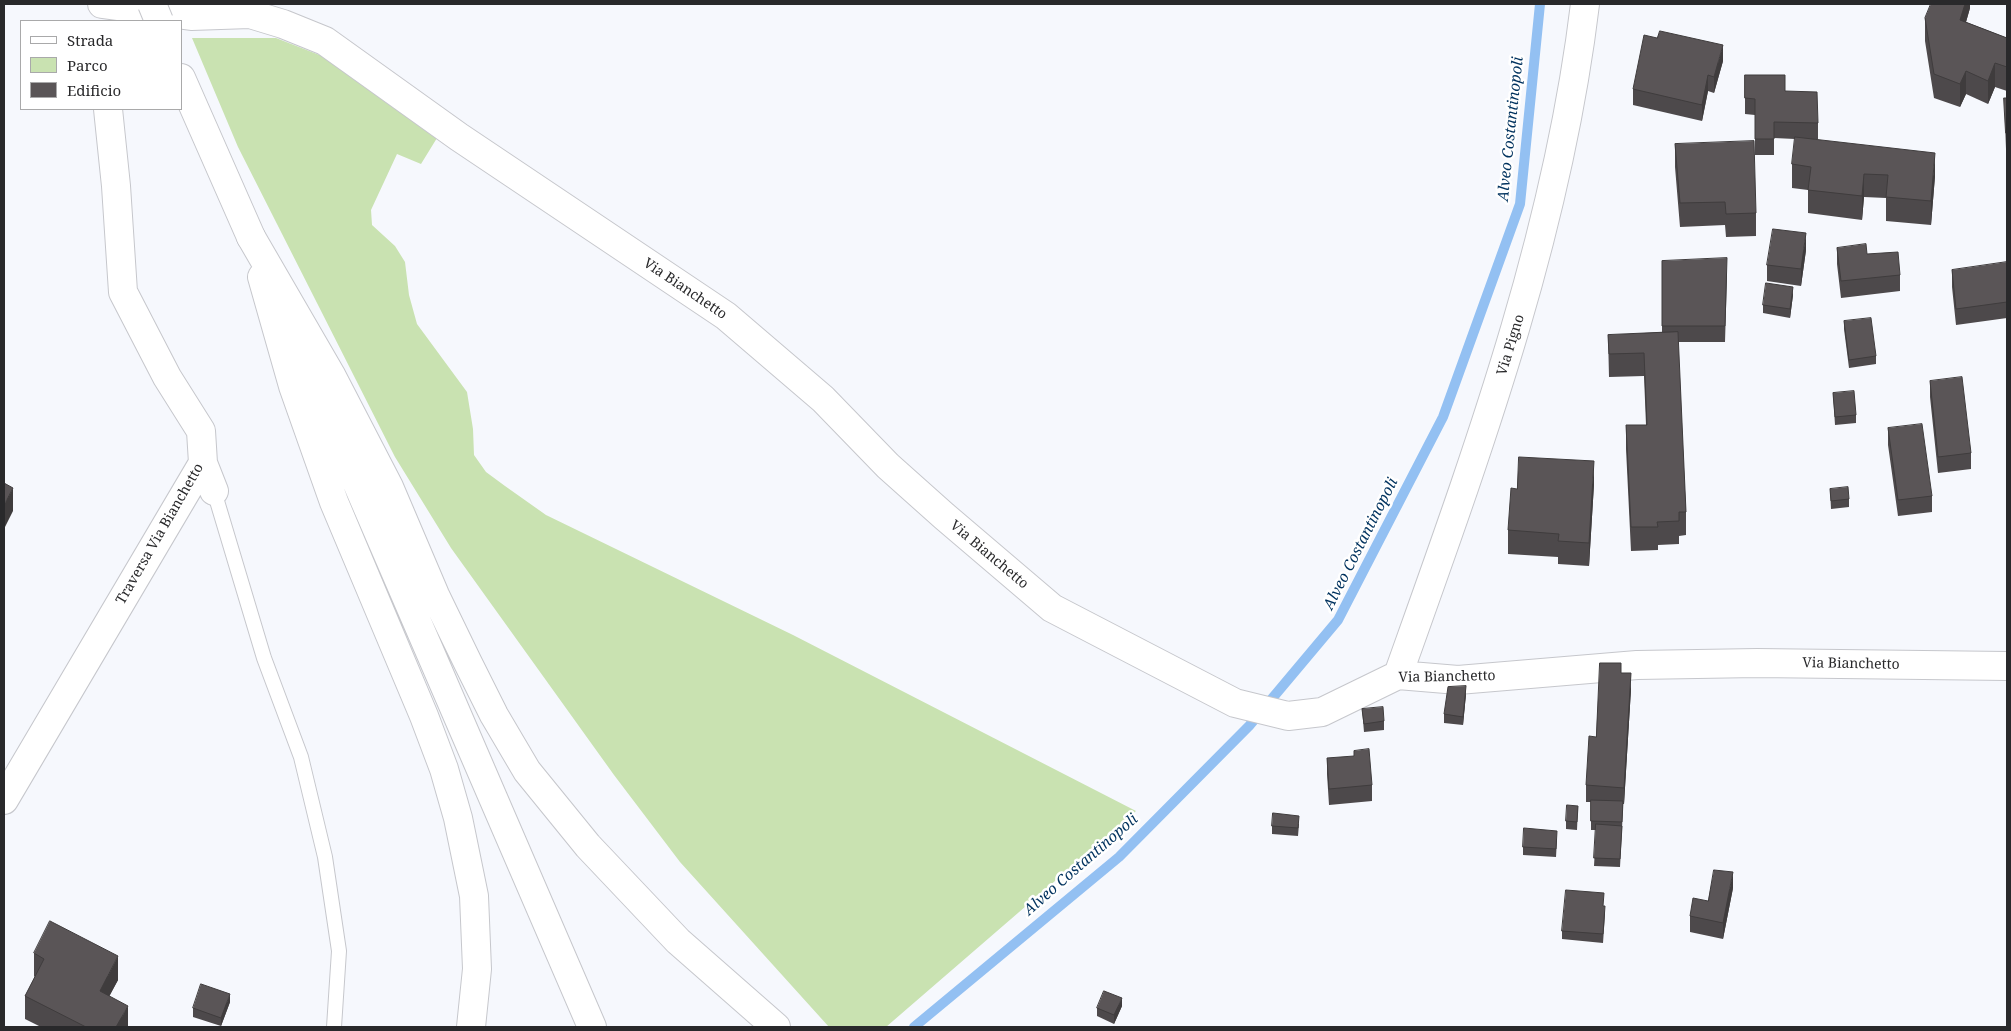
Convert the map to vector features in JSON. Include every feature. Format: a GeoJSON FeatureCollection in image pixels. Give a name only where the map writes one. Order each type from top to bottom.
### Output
{"type":"FeatureCollection","features":[{"type":"Feature","properties":{"kind":"main road"},"geometry":{"type":"LineString","coordinates":[[92,4],[96,20]]}},
{"type":"Feature","properties":{"kind":"main road","name":"Via Bianchetto"},"geometry":{"type":"LineString","coordinates":[[102,4],[191,16],[250,14],[283,24],[325,41],[467,142],[726,316],[823,399],[888,466],[1052,608],[1235,703],[1288,716],[1322,712],[1398,675],[1458,680],[1637,665],[1757,663],[2007,666]]}},
{"type":"Feature","properties":{"kind":"main road"},"geometry":{"type":"LineString","coordinates":[[152,4],[159,20]]}},
{"type":"Feature","properties":{"kind":"main road","name":"Via Pigno"},"geometry":{"type":"LineString","coordinates":[[1398,675],[1462,496],[1512,344],[1536,258],[1563,139],[1585,4]]}},
{"type":"Feature","properties":{"kind":"main road"},"geometry":{"type":"LineString","coordinates":[[182,80],[592,1027]]}},
{"type":"Feature","properties":{"kind":"main road","name":"Traversa Via Bianchetto"},"geometry":{"type":"LineString","coordinates":[[4,800],[203,463],[201,431],[167,377],[123,292],[116,186],[108,110]]}},
{"type":"Feature","properties":{"kind":"main road"},"geometry":{"type":"LineString","coordinates":[[251,238],[293,386],[334,502],[424,716],[444,769],[458,818],[474,896],[477,969],[471,1027]]}},
{"type":"Feature","properties":{"kind":"main road"},"geometry":{"type":"LineString","coordinates":[[251,238],[331,375],[389,487],[435,595],[468,663],[494,715],[527,771],[588,846],[678,941],[776,1027]]}},
{"type":"Feature","properties":{"kind":"main road"},"geometry":{"type":"LineString","coordinates":[[203,463],[214,491]]}},
{"type":"Feature","properties":{"kind":"lane"},"geometry":{"type":"LineString","coordinates":[[214,491],[264,658],[301,757],[322,848],[339,951],[334,1027]]}},
{"type":"Feature","properties":{"kind":"green space"},"geometry":{"type":"Polygon","coordinates":[[[192,38],[276,38],[322,56],[437,138],[421,164],[397,154],[371,210],[372,225],[395,246],[405,262],[409,295],[417,324],[467,392],[473,429],[474,455],[486,472],[546,515],[793,635],[1136,811],[886,1027],[829,1027],[680,862],[614,775],[451,548],[395,457],[238,147],[192,38]]]}},
{"type":"Feature","properties":{"kind":"building"},"geometry":{"type":"Polygon","coordinates":[[[1931,4],[1965,4],[1960,20],[2007,38],[2007,67],[1995,63],[1988,81],[1966,71],[1960,84],[1934,74],[1925,18],[1931,4]]]}},
{"type":"Feature","properties":{"kind":"building"},"geometry":{"type":"Polygon","coordinates":[[[1660,31],[1723,45],[1714,77],[1708,75],[1702,105],[1633,89],[1644,35],[1657,38],[1660,31]]]}},
{"type":"Feature","properties":{"kind":"building"},"geometry":{"type":"Polygon","coordinates":[[[1745,75],[1785,75],[1785,91],[1817,92],[1818,123],[1774,122],[1774,139],[1755,139],[1755,99],[1745,98],[1745,75]]]}},
{"type":"Feature","properties":{"kind":"building"},"geometry":{"type":"Polygon","coordinates":[[[2004,98],[2007,98],[2007,133],[2006,133],[2004,98]]]}},
{"type":"Feature","properties":{"kind":"building"},"geometry":{"type":"Polygon","coordinates":[[[1795,137],[1935,153],[1931,201],[1886,197],[1888,175],[1864,174],[1862,196],[1808,190],[1811,167],[1792,164],[1795,137]]]}},
{"type":"Feature","properties":{"kind":"building"},"geometry":{"type":"Polygon","coordinates":[[[1754,141],[1756,213],[1726,214],[1725,202],[1680,203],[1675,144],[1754,141]]]}},
{"type":"Feature","properties":{"kind":"building"},"geometry":{"type":"Polygon","coordinates":[[[1773,229],[1806,233],[1801,269],[1767,265],[1773,229]]]}},
{"type":"Feature","properties":{"kind":"building"},"geometry":{"type":"Polygon","coordinates":[[[1866,244],[1867,254],[1898,252],[1900,275],[1841,281],[1837,248],[1866,244]]]}},
{"type":"Feature","properties":{"kind":"building"},"geometry":{"type":"Polygon","coordinates":[[[1727,258],[1725,326],[1662,326],[1662,261],[1727,258]]]}},
{"type":"Feature","properties":{"kind":"building"},"geometry":{"type":"Polygon","coordinates":[[[2007,262],[2007,302],[1956,309],[1952,270],[2007,262]]]}},
{"type":"Feature","properties":{"kind":"building"},"geometry":{"type":"Polygon","coordinates":[[[1766,283],[1793,287],[1790,309],[1763,305],[1766,283]]]}},
{"type":"Feature","properties":{"kind":"building"},"geometry":{"type":"Polygon","coordinates":[[[1871,318],[1876,356],[1849,360],[1844,321],[1871,318]]]}},
{"type":"Feature","properties":{"kind":"building"},"geometry":{"type":"Polygon","coordinates":[[[1678,332],[1686,512],[1679,512],[1679,521],[1657,522],[1658,527],[1631,527],[1626,425],[1647,425],[1644,353],[1609,354],[1608,335],[1678,332]]]}},
{"type":"Feature","properties":{"kind":"building"},"geometry":{"type":"Polygon","coordinates":[[[1962,377],[1971,453],[1938,457],[1930,381],[1962,377]]]}},
{"type":"Feature","properties":{"kind":"building"},"geometry":{"type":"Polygon","coordinates":[[[1854,391],[1856,415],[1835,417],[1833,393],[1854,391]]]}},
{"type":"Feature","properties":{"kind":"building"},"geometry":{"type":"Polygon","coordinates":[[[1922,424],[1932,496],[1898,500],[1888,428],[1922,424]]]}},
{"type":"Feature","properties":{"kind":"building"},"geometry":{"type":"Polygon","coordinates":[[[1519,457],[1594,461],[1589,543],[1558,541],[1559,534],[1508,530],[1511,488],[1517,489],[1519,457]]]}},
{"type":"Feature","properties":{"kind":"building"},"geometry":{"type":"Polygon","coordinates":[[[4,483],[13,488],[4,505],[4,483]]]}},
{"type":"Feature","properties":{"kind":"building"},"geometry":{"type":"Polygon","coordinates":[[[1848,487],[1849,499],[1831,501],[1830,489],[1848,487]]]}},
{"type":"Feature","properties":{"kind":"building"},"geometry":{"type":"Polygon","coordinates":[[[1600,663],[1621,663],[1621,673],[1631,673],[1624,788],[1586,785],[1589,736],[1596,737],[1600,663]]]}},
{"type":"Feature","properties":{"kind":"building"},"geometry":{"type":"Polygon","coordinates":[[[1466,686],[1463,717],[1444,714],[1448,687],[1466,686]]]}},
{"type":"Feature","properties":{"kind":"building"},"geometry":{"type":"Polygon","coordinates":[[[1383,707],[1384,721],[1364,724],[1362,709],[1383,707]]]}},
{"type":"Feature","properties":{"kind":"building"},"geometry":{"type":"Polygon","coordinates":[[[1369,749],[1372,785],[1329,789],[1327,758],[1354,756],[1354,751],[1369,749]]]}},
{"type":"Feature","properties":{"kind":"building"},"geometry":{"type":"Polygon","coordinates":[[[1591,800],[1623,801],[1622,822],[1591,821],[1591,800]]]}},
{"type":"Feature","properties":{"kind":"building"},"geometry":{"type":"Polygon","coordinates":[[[1567,805],[1578,806],[1577,822],[1566,821],[1567,805]]]}},
{"type":"Feature","properties":{"kind":"building"},"geometry":{"type":"Polygon","coordinates":[[[1273,813],[1299,816],[1298,828],[1272,826],[1273,813]]]}},
{"type":"Feature","properties":{"kind":"building"},"geometry":{"type":"Polygon","coordinates":[[[1596,824],[1622,826],[1620,859],[1594,858],[1596,824]]]}},
{"type":"Feature","properties":{"kind":"building"},"geometry":{"type":"Polygon","coordinates":[[[1524,828],[1557,831],[1556,849],[1523,847],[1524,828]]]}},
{"type":"Feature","properties":{"kind":"building"},"geometry":{"type":"Polygon","coordinates":[[[1714,870],[1733,872],[1723,923],[1690,916],[1693,898],[1708,901],[1714,870]]]}},
{"type":"Feature","properties":{"kind":"building"},"geometry":{"type":"Polygon","coordinates":[[[1566,890],[1604,893],[1603,934],[1562,931],[1566,890]]]}},
{"type":"Feature","properties":{"kind":"building"},"geometry":{"type":"Polygon","coordinates":[[[50,921],[118,956],[100,991],[128,1006],[116,1027],[86,1027],[25,996],[44,959],[34,953],[50,921]]]}},
{"type":"Feature","properties":{"kind":"building"},"geometry":{"type":"Polygon","coordinates":[[[201,984],[230,994],[221,1018],[193,1008],[201,984]]]}},
{"type":"Feature","properties":{"kind":"building"},"geometry":{"type":"Polygon","coordinates":[[[1104,991],[1122,998],[1114,1015],[1097,1008],[1104,991]]]}},
{"type":"Feature","properties":{"kind":"waterway","name":"Alveo Costantinopoli"},"geometry":{"type":"LineString","coordinates":[[914,1027],[1119,857],[1249,726],[1338,620],[1443,417],[1520,204],[1540,4]]}}]}
